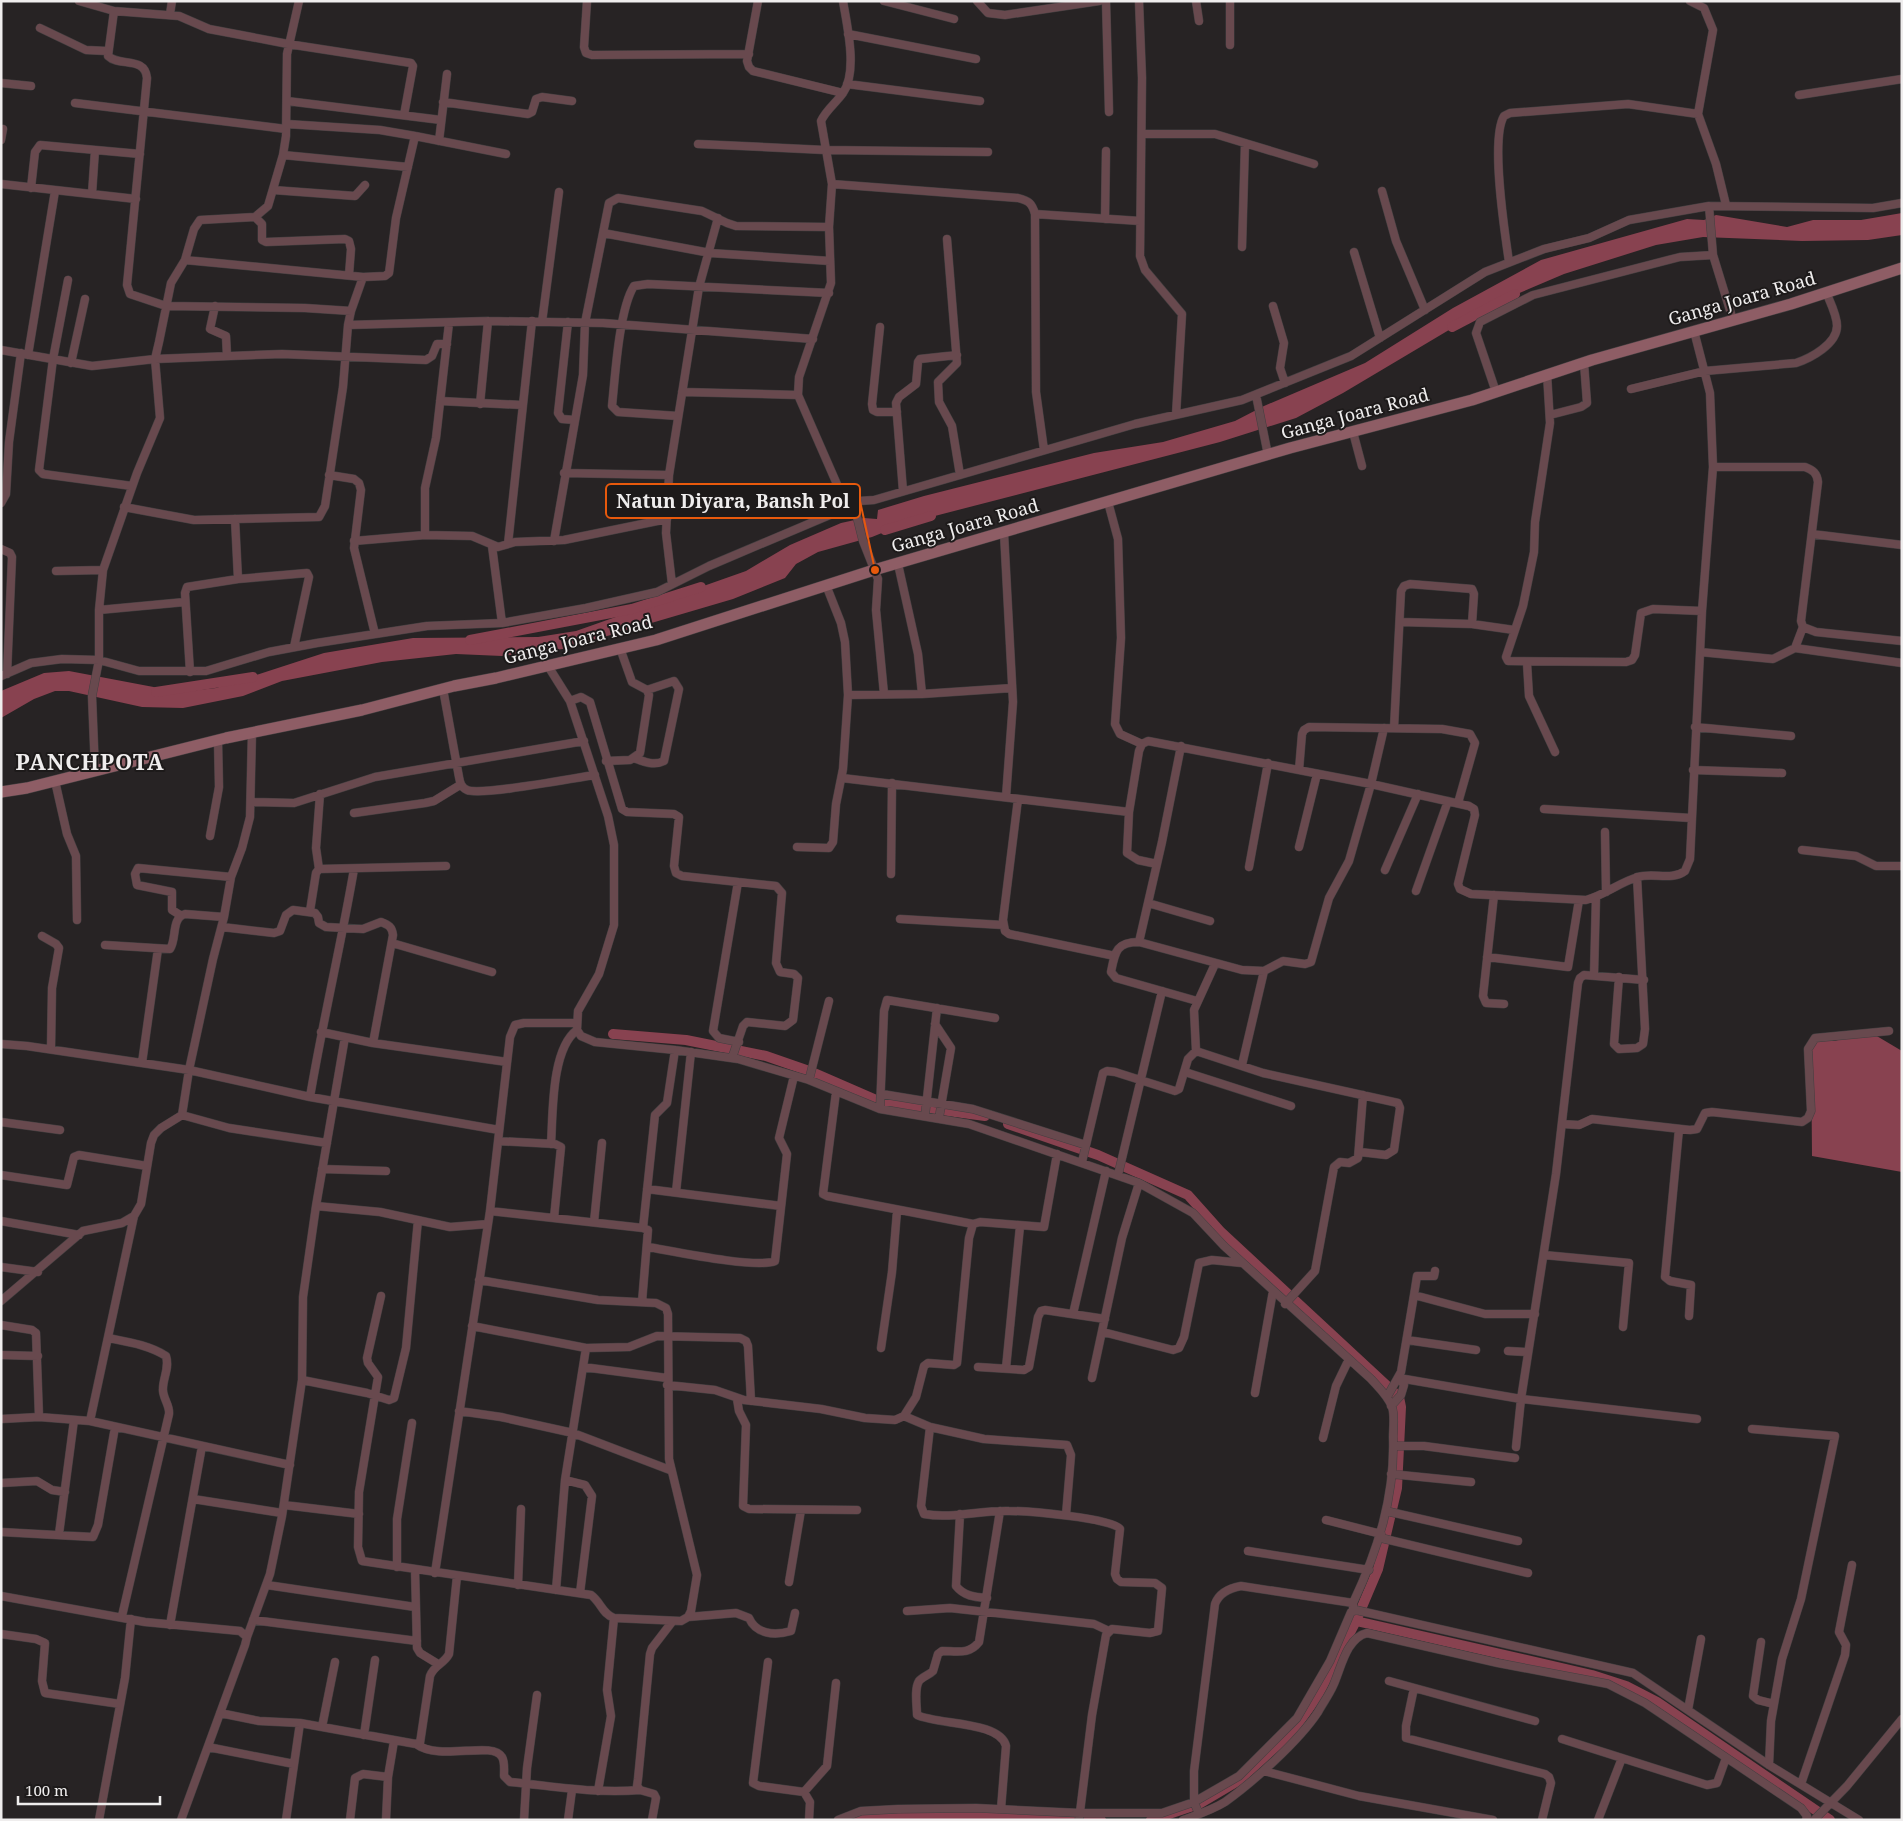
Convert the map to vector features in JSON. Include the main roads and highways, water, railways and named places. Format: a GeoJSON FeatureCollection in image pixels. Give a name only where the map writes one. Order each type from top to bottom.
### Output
{"type":"FeatureCollection","features":[{"type":"Feature","properties":{"kind":"main road","name":"Ganga Joara Road"},"geometry":{"type":"LineString","coordinates":[[1,792],[55,781],[252,732],[362,710],[443,689],[656,640],[874,570],[1268,455],[1445,408],[1547,374],[1902,268]]}},
{"type":"Feature","properties":{"kind":"waterway"},"geometry":{"type":"LineString","coordinates":[[1452,327],[1515,294]]}},
{"type":"Feature","properties":{"kind":"waterway"},"geometry":{"type":"LineString","coordinates":[[885,530],[931,516]]}},
{"type":"Feature","properties":{"kind":"waterway"},"geometry":{"type":"LineString","coordinates":[[470,640],[632,609],[701,587]]}},
{"type":"Feature","properties":{"kind":"waterway"},"geometry":{"type":"LineString","coordinates":[[156,692],[253,677]]}},
{"type":"Feature","properties":{"kind":"waterway"},"geometry":{"type":"LineString","coordinates":[[613,1034],[686,1040],[766,1056],[812,1072],[881,1102],[985,1116]]}},
{"type":"Feature","properties":{"kind":"waterway"},"geometry":{"type":"LineString","coordinates":[[1008,1124],[1098,1155],[1188,1195],[1221,1232],[1399,1397],[1401,1407],[1397,1488],[1378,1569],[1356,1621],[1317,1697],[1291,1733],[1238,1781],[1199,1804],[1151,1820]]}},
{"type":"Feature","properties":{"kind":"waterway"},"geometry":{"type":"LineString","coordinates":[[1356,1621],[1592,1675],[1626,1686],[1657,1702],[1830,1820]]}},
{"type":"Feature","properties":{"kind":"waterway"},"geometry":{"type":"LineString","coordinates":[[853,1820],[860,1817],[968,1814],[1101,1820]]}},
{"type":"Feature","properties":{"kind":"place","name":"Natun Diyara, Bansh Pol"},"geometry":{"type":"Point","coordinates":[875,570]}},
{"type":"Feature","properties":{"kind":"district","name":"PANCHPOTA"},"geometry":{"type":"Point","coordinates":[90,762]}}]}
